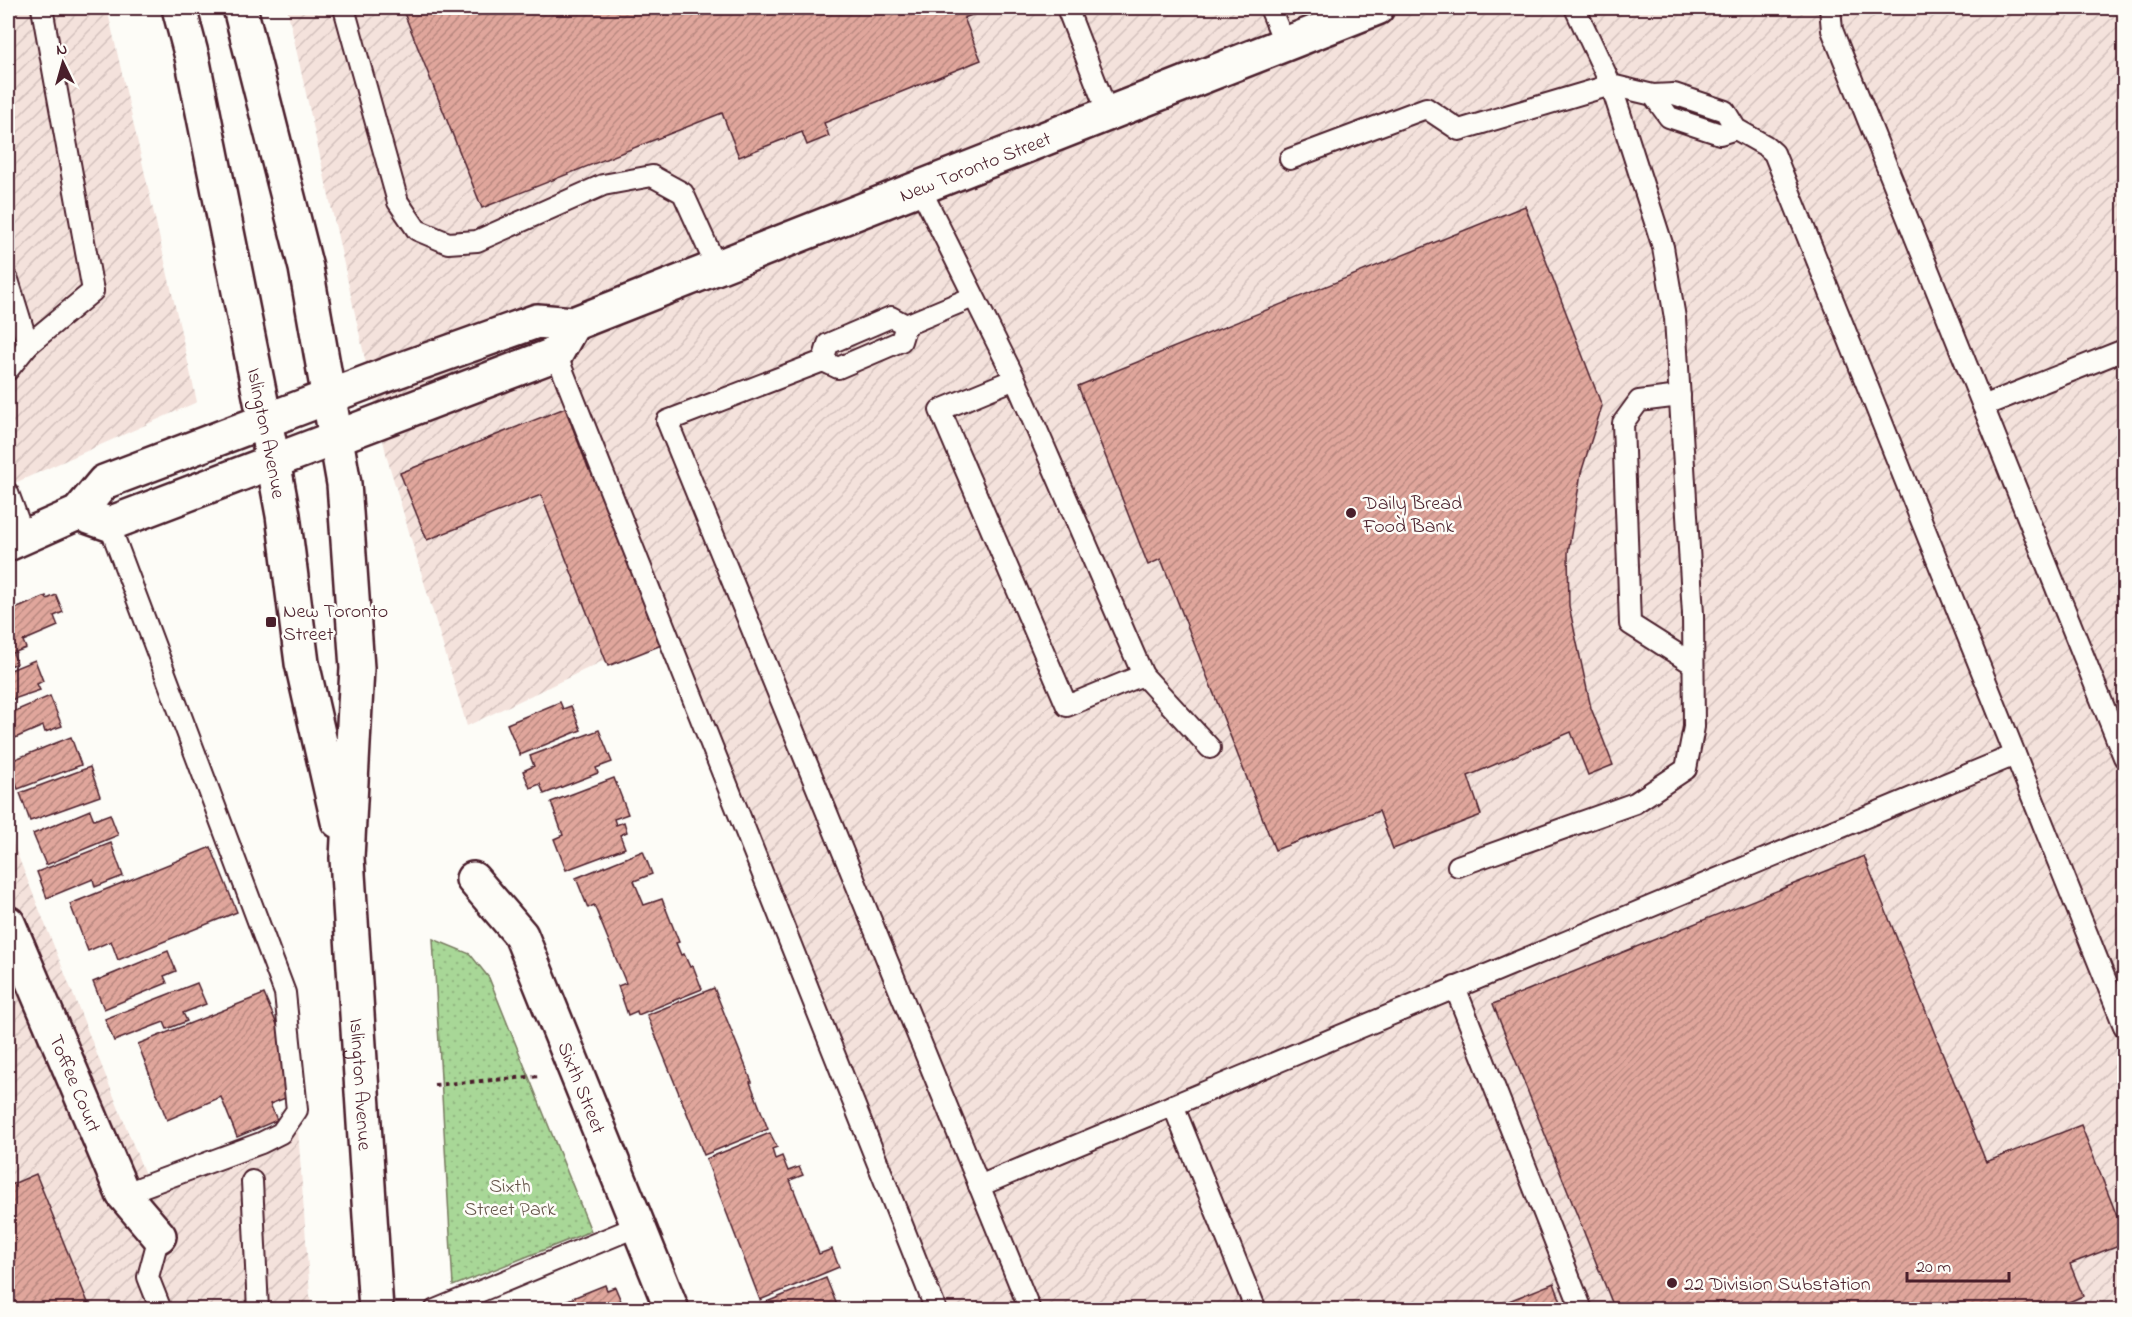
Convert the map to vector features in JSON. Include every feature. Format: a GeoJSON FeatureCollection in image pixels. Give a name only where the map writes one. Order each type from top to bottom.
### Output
{"type":"FeatureCollection","features":[{"type":"Feature","properties":{"kind":"street","name":"Islington Avenue"},"geometry":{"type":"LineString","coordinates":[[178,8],[192,57],[273,461],[283,515],[302,663],[346,858]]}},
{"type":"Feature","properties":{"kind":"street","name":"Islington Avenue"},"geometry":{"type":"LineString","coordinates":[[240,8],[306,268],[344,484],[357,668],[346,858],[376,1310]]}},
{"type":"Feature","properties":{"kind":"street","name":"New Toronto Street"},"geometry":{"type":"LineString","coordinates":[[16,540],[78,513],[104,482],[328,396],[537,321],[573,324],[1377,8]]}},
{"type":"Feature","properties":{"kind":"street"},"geometry":{"type":"LineString","coordinates":[[78,513],[109,524],[556,354],[573,324]]}},
{"type":"Feature","properties":{"kind":"street","name":"Sixth Street"},"geometry":{"type":"LineString","coordinates":[[473,879],[521,935],[672,1310]]}},
{"type":"Feature","properties":{"kind":"street","name":"Toffee Court"},"geometry":{"type":"LineString","coordinates":[[8,923],[123,1194],[159,1236]]}},
{"type":"Feature","properties":{"kind":"lane"},"geometry":{"type":"LineString","coordinates":[[8,370],[28,345],[93,291],[42,8]]}},
{"type":"Feature","properties":{"kind":"lane"},"geometry":{"type":"LineString","coordinates":[[344,8],[398,202],[417,230],[448,243],[477,241],[603,185],[652,176],[683,193],[717,268]]}},
{"type":"Feature","properties":{"kind":"lane"},"geometry":{"type":"LineString","coordinates":[[1067,8],[1108,114]]}},
{"type":"Feature","properties":{"kind":"lane"},"geometry":{"type":"LineString","coordinates":[[1270,8],[1285,44]]}},
{"type":"Feature","properties":{"kind":"lane"},"geometry":{"type":"LineString","coordinates":[[1458,866],[1635,803],[1686,769],[1694,727],[1693,614],[1675,318],[1663,247],[1611,85],[1575,8]]}},
{"type":"Feature","properties":{"kind":"lane"},"geometry":{"type":"LineString","coordinates":[[1830,8],[1832,30],[2124,757]]}},
{"type":"Feature","properties":{"kind":"lane"},"geometry":{"type":"LineString","coordinates":[[1290,159],[1426,108],[1459,130],[1611,85],[1653,95],[1674,94],[1725,111],[1736,129],[1774,153],[2124,1026]]}},
{"type":"Feature","properties":{"kind":"lane"},"geometry":{"type":"LineString","coordinates":[[920,188],[1015,380],[1143,675],[1210,748]]}},
{"type":"Feature","properties":{"kind":"lane"},"geometry":{"type":"LineString","coordinates":[[8,280],[28,345]]}},
{"type":"Feature","properties":{"kind":"lane"},"geometry":{"type":"LineString","coordinates":[[973,297],[906,325],[891,317],[828,344],[823,361],[667,421],[1030,1310]]}},
{"type":"Feature","properties":{"kind":"lane"},"geometry":{"type":"LineString","coordinates":[[1983,406],[2124,350]]}},
{"type":"Feature","properties":{"kind":"lane"},"geometry":{"type":"LineString","coordinates":[[556,354],[936,1310]]}},
{"type":"Feature","properties":{"kind":"lane"},"geometry":{"type":"LineString","coordinates":[[1015,380],[940,410],[1067,706],[1143,675]]}},
{"type":"Feature","properties":{"kind":"lane"},"geometry":{"type":"LineString","coordinates":[[1680,396],[1639,401],[1623,423],[1630,624],[1693,664]]}},
{"type":"Feature","properties":{"kind":"lane"},"geometry":{"type":"LineString","coordinates":[[8,493],[16,540]]}},
{"type":"Feature","properties":{"kind":"lane"},"geometry":{"type":"LineString","coordinates":[[109,524],[285,993],[297,1110],[281,1133],[261,1143],[123,1194]]}},
{"type":"Feature","properties":{"kind":"lane"},"geometry":{"type":"LineString","coordinates":[[980,1186],[2015,754]]}},
{"type":"Feature","properties":{"kind":"lane"},"geometry":{"type":"LineString","coordinates":[[1455,987],[1582,1310]]}},
{"type":"Feature","properties":{"kind":"lane"},"geometry":{"type":"LineString","coordinates":[[1173,1105],[1256,1310]]}},
{"type":"Feature","properties":{"kind":"lane"},"geometry":{"type":"LineString","coordinates":[[252,1181],[258,1310]]}},
{"type":"Feature","properties":{"kind":"lane"},"geometry":{"type":"LineString","coordinates":[[435,1310],[638,1226]]}},
{"type":"Feature","properties":{"kind":"lane"},"geometry":{"type":"LineString","coordinates":[[159,1236],[148,1277],[161,1310]]}},
{"type":"Feature","properties":{"kind":"path"},"geometry":{"type":"LineString","coordinates":[[434,1085],[577,1073]]}},
{"type":"Feature","properties":{"kind":"shaded area"},"geometry":{"type":"Polygon","coordinates":[[[8,8],[107,8],[197,402],[8,486],[8,8]]]}},
{"type":"Feature","properties":{"kind":"shaded area"},"geometry":{"type":"Polygon","coordinates":[[[287,8],[2124,8],[2124,1309],[943,1309],[670,629],[467,726],[387,458],[287,8]]]}},
{"type":"Feature","properties":{"kind":"shaded area"},"geometry":{"type":"Polygon","coordinates":[[[8,831],[146,1177],[297,1116],[311,1309],[8,1309],[8,831]]]}},
{"type":"Feature","properties":{"kind":"green space","name":"Sixth Street Park"},"geometry":{"type":"Polygon","coordinates":[[[433,939],[470,954],[489,978],[591,1231],[453,1286],[433,939]]]}},
{"type":"Feature","properties":{"kind":"building"},"geometry":{"type":"Polygon","coordinates":[[[402,8],[990,8],[964,18],[981,60],[824,123],[829,136],[807,145],[802,132],[739,157],[722,113],[482,208],[402,8]]]}},
{"type":"Feature","properties":{"kind":"building","name":"Daily Bread Food Bank"},"geometry":{"type":"Polygon","coordinates":[[[1525,206],[1602,406],[1581,473],[1568,553],[1569,606],[1591,708],[1613,765],[1588,775],[1571,732],[1468,776],[1481,815],[1393,849],[1379,811],[1275,850],[1161,559],[1148,565],[1078,386],[1525,206]]]}},
{"type":"Feature","properties":{"kind":"building"},"geometry":{"type":"Polygon","coordinates":[[[565,408],[589,470],[595,468],[664,644],[608,666],[541,495],[427,540],[400,473],[565,408]]]}},
{"type":"Feature","properties":{"kind":"building"},"geometry":{"type":"Polygon","coordinates":[[[56,595],[63,612],[54,616],[58,626],[23,641],[26,648],[13,653],[17,663],[8,667],[8,612],[46,596],[47,599],[56,595]]]}},
{"type":"Feature","properties":{"kind":"building"},"geometry":{"type":"Polygon","coordinates":[[[35,660],[43,681],[37,684],[40,690],[8,701],[8,671],[35,660]]]}},
{"type":"Feature","properties":{"kind":"building"},"geometry":{"type":"Polygon","coordinates":[[[50,696],[62,726],[45,732],[43,726],[8,741],[8,714],[50,696]]]}},
{"type":"Feature","properties":{"kind":"building"},"geometry":{"type":"Polygon","coordinates":[[[560,702],[563,709],[571,706],[581,730],[520,755],[507,724],[560,702]]]}},
{"type":"Feature","properties":{"kind":"building"},"geometry":{"type":"Polygon","coordinates":[[[599,730],[612,762],[596,768],[598,773],[544,794],[540,784],[530,788],[523,771],[534,766],[530,756],[599,730]]]}},
{"type":"Feature","properties":{"kind":"building"},"geometry":{"type":"Polygon","coordinates":[[[71,737],[81,765],[18,789],[8,762],[71,737]]]}},
{"type":"Feature","properties":{"kind":"building"},"geometry":{"type":"Polygon","coordinates":[[[90,767],[100,796],[30,821],[20,793],[90,767]]]}},
{"type":"Feature","properties":{"kind":"building"},"geometry":{"type":"Polygon","coordinates":[[[614,778],[628,814],[614,819],[616,825],[624,822],[627,832],[620,835],[625,848],[566,870],[554,839],[563,835],[551,802],[614,778]]]}},
{"type":"Feature","properties":{"kind":"building"},"geometry":{"type":"Polygon","coordinates":[[[90,810],[94,820],[110,814],[118,835],[46,865],[33,834],[90,810]]]}},
{"type":"Feature","properties":{"kind":"building"},"geometry":{"type":"Polygon","coordinates":[[[111,843],[123,876],[95,887],[93,879],[47,898],[37,872],[111,843]]]}},
{"type":"Feature","properties":{"kind":"building"},"geometry":{"type":"Polygon","coordinates":[[[211,847],[237,912],[118,960],[111,941],[88,951],[70,904],[211,847]]]}},
{"type":"Feature","properties":{"kind":"building"},"geometry":{"type":"Polygon","coordinates":[[[643,851],[652,874],[634,881],[644,905],[662,899],[679,942],[676,943],[681,955],[684,954],[690,967],[693,966],[702,989],[638,1015],[637,1011],[628,1015],[618,986],[626,983],[594,905],[588,908],[576,878],[643,851]]]}},
{"type":"Feature","properties":{"kind":"building"},"geometry":{"type":"Polygon","coordinates":[[[1864,856],[1986,1162],[2081,1125],[2124,1234],[2124,1243],[2070,1264],[2083,1296],[2050,1310],[1615,1310],[1493,1004],[1864,856]]]}},
{"type":"Feature","properties":{"kind":"building"},"geometry":{"type":"Polygon","coordinates":[[[168,951],[176,971],[164,976],[167,983],[104,1009],[93,982],[168,951]]]}},
{"type":"Feature","properties":{"kind":"building"},"geometry":{"type":"Polygon","coordinates":[[[197,983],[206,1004],[183,1013],[187,1021],[167,1029],[164,1022],[114,1041],[105,1019],[197,983]]]}},
{"type":"Feature","properties":{"kind":"building"},"geometry":{"type":"Polygon","coordinates":[[[714,988],[752,1082],[750,1082],[768,1129],[704,1155],[647,1015],[714,988]]]}},
{"type":"Feature","properties":{"kind":"building"},"geometry":{"type":"Polygon","coordinates":[[[264,994],[281,1034],[288,1097],[270,1104],[277,1120],[237,1137],[221,1097],[167,1120],[138,1044],[264,994]]]}},
{"type":"Feature","properties":{"kind":"building"},"geometry":{"type":"Polygon","coordinates":[[[770,1133],[777,1147],[772,1149],[775,1159],[782,1156],[788,1171],[799,1167],[803,1175],[790,1180],[819,1254],[832,1249],[839,1267],[760,1300],[706,1159],[770,1133]]]}},
{"type":"Feature","properties":{"kind":"building"},"geometry":{"type":"Polygon","coordinates":[[[36,1174],[91,1310],[8,1310],[8,1186],[36,1174]]]}},
{"type":"Feature","properties":{"kind":"building"},"geometry":{"type":"Polygon","coordinates":[[[826,1278],[839,1310],[766,1310],[764,1303],[826,1278]]]}},
{"type":"Feature","properties":{"kind":"building"},"geometry":{"type":"Polygon","coordinates":[[[1554,1283],[1564,1310],[1486,1310],[1554,1283]]]}},
{"type":"Feature","properties":{"kind":"building"},"geometry":{"type":"Polygon","coordinates":[[[605,1285],[607,1290],[615,1287],[624,1308],[543,1310],[605,1285]]]}},
{"type":"Feature","properties":{"kind":"place","name":"Daily Bread Food Bank"},"geometry":{"type":"Point","coordinates":[1351,513]}},
{"type":"Feature","properties":{"kind":"place","name":"New Toronto Street"},"geometry":{"type":"Point","coordinates":[271,622]}},
{"type":"Feature","properties":{"kind":"place","name":"22 Division Substation"},"geometry":{"type":"Point","coordinates":[1672,1283]}}]}
